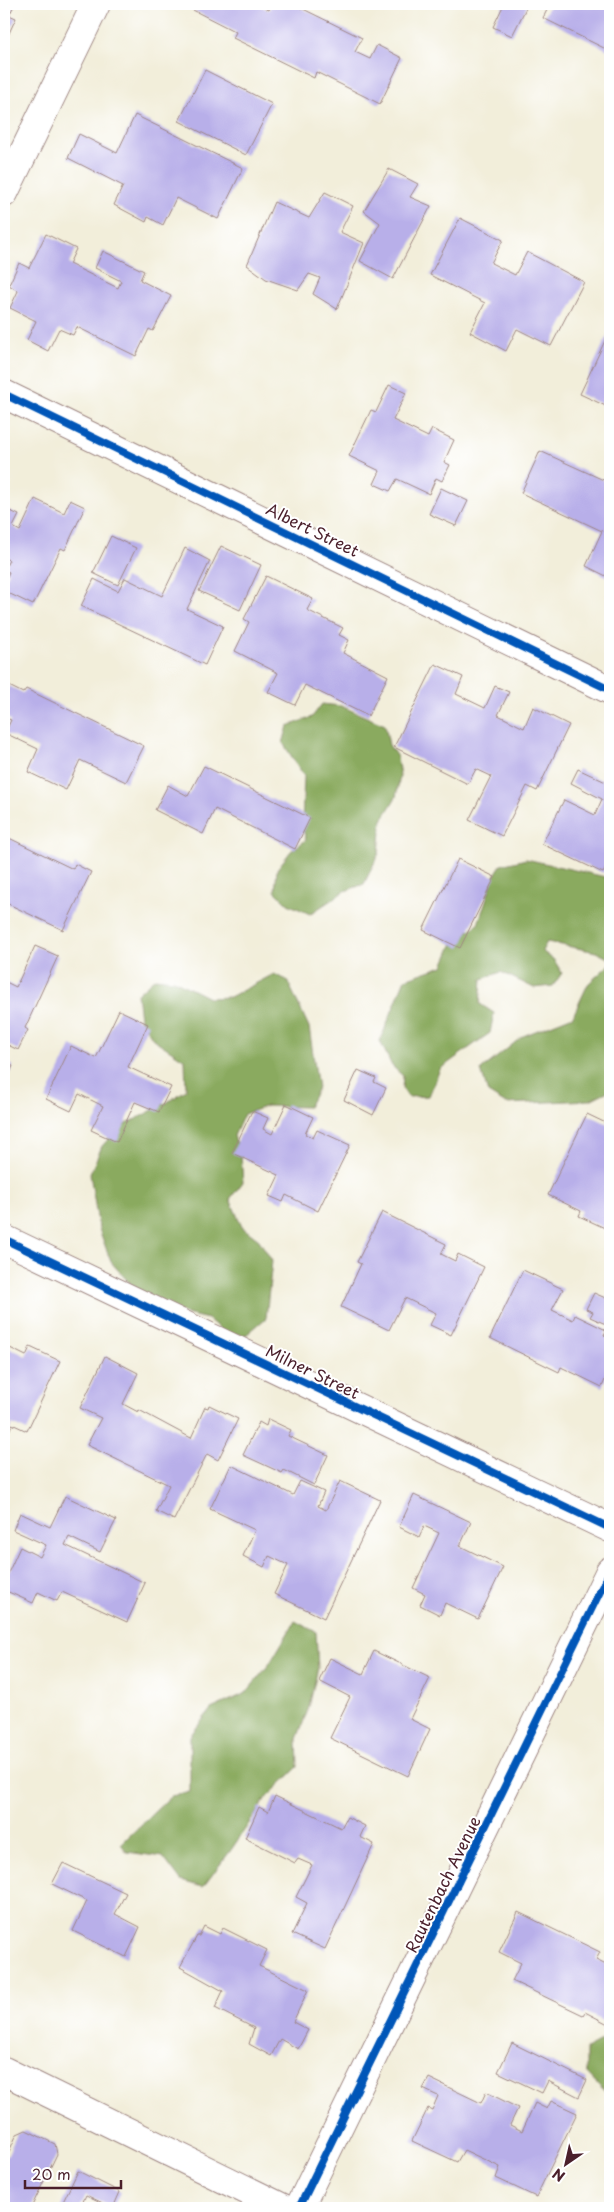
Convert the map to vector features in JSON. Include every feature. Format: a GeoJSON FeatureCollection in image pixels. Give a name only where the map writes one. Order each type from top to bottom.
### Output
{"type":"FeatureCollection","features":[{"type":"Feature","properties":{"kind":"street"},"geometry":{"type":"LineString","coordinates":[[4,193],[96,4]]}},
{"type":"Feature","properties":{"kind":"street","name":"Albert Street"},"geometry":{"type":"LineString","coordinates":[[4,394],[610,690]]}},
{"type":"Feature","properties":{"kind":"street","name":"Milner Street"},"geometry":{"type":"LineString","coordinates":[[4,1239],[610,1528]]}},
{"type":"Feature","properties":{"kind":"street","name":"Rautenbach Avenue"},"geometry":{"type":"LineString","coordinates":[[299,2208],[610,1571]]}},
{"type":"Feature","properties":{"kind":"street"},"geometry":{"type":"LineString","coordinates":[[4,2071],[283,2208]]}},
{"type":"Feature","properties":{"kind":"green space"},"geometry":{"type":"Polygon","coordinates":[[[322,704],[341,706],[385,725],[389,745],[397,757],[400,776],[396,797],[382,820],[379,853],[364,884],[345,891],[310,914],[288,904],[275,891],[277,869],[291,851],[306,840],[302,825],[304,776],[283,743],[288,726],[312,717],[322,704]]]}},
{"type":"Feature","properties":{"kind":"green space"},"geometry":{"type":"Polygon","coordinates":[[[526,859],[610,878],[610,959],[596,952],[547,942],[542,951],[554,960],[562,973],[553,986],[534,988],[501,972],[482,979],[480,1004],[494,1013],[490,1033],[440,1069],[429,1096],[408,1097],[402,1088],[403,1076],[392,1066],[380,1041],[405,979],[443,966],[453,943],[478,924],[494,876],[501,865],[526,859]]]}},
{"type":"Feature","properties":{"kind":"green space"},"geometry":{"type":"Polygon","coordinates":[[[610,964],[610,1090],[590,1100],[506,1104],[488,1093],[481,1070],[523,1036],[573,1016],[588,984],[610,964]]]}},
{"type":"Feature","properties":{"kind":"green space"},"geometry":{"type":"Polygon","coordinates":[[[274,974],[287,980],[309,1027],[318,1088],[308,1107],[267,1106],[244,1114],[234,1136],[241,1154],[243,1182],[230,1199],[242,1227],[259,1240],[272,1261],[266,1318],[246,1335],[225,1333],[208,1319],[186,1314],[139,1294],[111,1262],[99,1229],[90,1174],[102,1146],[119,1128],[186,1090],[185,1060],[153,1039],[140,1018],[137,994],[155,978],[174,980],[209,998],[230,997],[274,974]]]}},
{"type":"Feature","properties":{"kind":"green space"},"geometry":{"type":"Polygon","coordinates":[[[295,1621],[316,1632],[318,1668],[309,1707],[297,1739],[298,1767],[267,1797],[203,1887],[181,1881],[163,1857],[127,1852],[121,1844],[171,1796],[190,1792],[190,1736],[211,1709],[246,1693],[270,1663],[295,1621]]]}},
{"type":"Feature","properties":{"kind":"green space"},"geometry":{"type":"Polygon","coordinates":[[[610,2036],[610,2092],[605,2092],[586,2072],[586,2049],[610,2036]]]}},
{"type":"Feature","properties":{"kind":"building"},"geometry":{"type":"Polygon","coordinates":[[[4,4],[15,4],[9,15],[16,18],[4,44],[4,4]]]}},
{"type":"Feature","properties":{"kind":"building"},"geometry":{"type":"Polygon","coordinates":[[[192,4],[256,4],[269,10],[272,4],[293,4],[362,38],[355,52],[370,59],[377,45],[402,58],[380,104],[316,72],[314,78],[233,38],[236,32],[189,8],[192,4]]]}},
{"type":"Feature","properties":{"kind":"building"},"geometry":{"type":"Polygon","coordinates":[[[504,4],[528,4],[512,36],[493,27],[504,4]]]}},
{"type":"Feature","properties":{"kind":"building"},"geometry":{"type":"Polygon","coordinates":[[[550,4],[610,4],[610,51],[543,18],[550,4]]]}},
{"type":"Feature","properties":{"kind":"building"},"geometry":{"type":"Polygon","coordinates":[[[205,70],[272,104],[246,155],[179,121],[205,70]]]}},
{"type":"Feature","properties":{"kind":"building"},"geometry":{"type":"Polygon","coordinates":[[[135,115],[243,168],[218,219],[176,198],[163,225],[148,217],[146,222],[114,205],[123,186],[68,158],[79,134],[117,153],[135,115]]]}},
{"type":"Feature","properties":{"kind":"building"},"geometry":{"type":"Polygon","coordinates":[[[389,169],[418,184],[410,197],[431,206],[393,279],[360,261],[380,223],[364,211],[389,169]]]}},
{"type":"Feature","properties":{"kind":"building"},"geometry":{"type":"Polygon","coordinates":[[[325,192],[353,206],[340,232],[364,243],[337,309],[313,294],[320,278],[309,274],[298,290],[266,279],[247,265],[274,202],[309,218],[325,192]]]}},
{"type":"Feature","properties":{"kind":"building"},"geometry":{"type":"Polygon","coordinates":[[[460,218],[503,240],[491,263],[515,275],[527,252],[584,282],[551,346],[517,329],[506,351],[470,332],[485,303],[430,275],[460,218]]]}},
{"type":"Feature","properties":{"kind":"building"},"geometry":{"type":"Polygon","coordinates":[[[46,234],[76,249],[69,264],[118,288],[121,281],[95,268],[103,251],[144,271],[140,280],[171,296],[153,331],[149,329],[136,356],[77,327],[73,335],[59,329],[48,351],[27,340],[36,321],[10,308],[18,291],[9,285],[19,263],[29,268],[46,234]]]}},
{"type":"Feature","properties":{"kind":"building"},"geometry":{"type":"Polygon","coordinates":[[[610,330],[610,408],[580,394],[610,330]]]}},
{"type":"Feature","properties":{"kind":"building"},"geometry":{"type":"Polygon","coordinates":[[[389,385],[406,393],[393,420],[428,437],[432,429],[454,440],[444,462],[450,465],[442,481],[436,478],[429,494],[397,479],[390,491],[374,484],[380,471],[349,456],[371,410],[376,412],[389,385]]]}},
{"type":"Feature","properties":{"kind":"building"},"geometry":{"type":"Polygon","coordinates":[[[540,451],[610,483],[610,578],[586,566],[602,531],[521,493],[540,451]]]}},
{"type":"Feature","properties":{"kind":"building"},"geometry":{"type":"Polygon","coordinates":[[[441,488],[468,501],[456,526],[429,514],[441,488]]]}},
{"type":"Feature","properties":{"kind":"building"},"geometry":{"type":"Polygon","coordinates":[[[35,499],[64,513],[70,500],[85,507],[65,550],[61,548],[33,605],[4,591],[4,583],[9,572],[4,570],[9,560],[4,558],[4,508],[19,515],[13,527],[20,531],[35,499]]]}},
{"type":"Feature","properties":{"kind":"building"},"geometry":{"type":"Polygon","coordinates":[[[111,536],[136,548],[118,585],[93,573],[111,536]]]}},
{"type":"Feature","properties":{"kind":"building"},"geometry":{"type":"Polygon","coordinates":[[[221,546],[261,565],[240,610],[199,591],[221,546]]]}},
{"type":"Feature","properties":{"kind":"building"},"geometry":{"type":"Polygon","coordinates":[[[185,548],[210,561],[187,609],[223,626],[205,665],[81,606],[94,579],[118,591],[125,578],[162,596],[185,548]]]}},
{"type":"Feature","properties":{"kind":"building"},"geometry":{"type":"Polygon","coordinates":[[[266,576],[313,599],[307,610],[343,628],[339,635],[349,640],[343,653],[388,676],[368,716],[305,685],[295,705],[268,692],[278,673],[235,651],[249,622],[244,619],[266,576]]]}},
{"type":"Feature","properties":{"kind":"building"},"geometry":{"type":"Polygon","coordinates":[[[435,664],[463,677],[456,694],[485,708],[495,686],[509,692],[498,715],[524,728],[533,707],[569,725],[537,791],[527,786],[502,836],[469,820],[491,776],[476,769],[468,784],[394,747],[435,664]]]}},
{"type":"Feature","properties":{"kind":"building"},"geometry":{"type":"Polygon","coordinates":[[[9,686],[23,693],[26,689],[144,746],[126,782],[80,760],[66,790],[28,772],[38,749],[5,733],[11,720],[4,717],[4,698],[9,686]]]}},
{"type":"Feature","properties":{"kind":"building"},"geometry":{"type":"Polygon","coordinates":[[[204,766],[310,818],[295,849],[215,809],[203,834],[155,810],[168,785],[188,796],[204,766]]]}},
{"type":"Feature","properties":{"kind":"building"},"geometry":{"type":"Polygon","coordinates":[[[578,769],[610,784],[610,867],[607,866],[603,873],[542,844],[564,800],[595,815],[602,799],[571,783],[578,769]]]}},
{"type":"Feature","properties":{"kind":"building"},"geometry":{"type":"Polygon","coordinates":[[[4,831],[9,833],[7,837],[73,869],[75,864],[91,872],[63,930],[4,902],[4,831]]]}},
{"type":"Feature","properties":{"kind":"building"},"geometry":{"type":"Polygon","coordinates":[[[458,859],[495,877],[460,948],[423,930],[458,859]]]}},
{"type":"Feature","properties":{"kind":"building"},"geometry":{"type":"Polygon","coordinates":[[[35,946],[58,956],[25,1028],[28,1030],[18,1050],[4,1043],[4,981],[16,987],[35,946]]]}},
{"type":"Feature","properties":{"kind":"building"},"geometry":{"type":"Polygon","coordinates":[[[119,1010],[148,1024],[128,1067],[171,1087],[159,1112],[135,1102],[117,1142],[91,1130],[103,1106],[79,1094],[71,1111],[46,1099],[71,1046],[96,1058],[119,1010]]]}},
{"type":"Feature","properties":{"kind":"building"},"geometry":{"type":"Polygon","coordinates":[[[4,1062],[13,1066],[4,1085],[4,1062]]]}},
{"type":"Feature","properties":{"kind":"building"},"geometry":{"type":"Polygon","coordinates":[[[358,1070],[376,1078],[374,1082],[386,1088],[373,1115],[344,1100],[358,1070]]]}},
{"type":"Feature","properties":{"kind":"building"},"geometry":{"type":"Polygon","coordinates":[[[286,1104],[313,1117],[305,1134],[313,1138],[317,1130],[350,1145],[318,1211],[286,1195],[283,1202],[269,1196],[279,1175],[232,1153],[252,1111],[268,1118],[263,1129],[272,1134],[286,1104]]]}},
{"type":"Feature","properties":{"kind":"building"},"geometry":{"type":"Polygon","coordinates":[[[587,1114],[610,1125],[609,1230],[579,1216],[581,1211],[548,1195],[587,1114]]]}},
{"type":"Feature","properties":{"kind":"building"},"geometry":{"type":"Polygon","coordinates":[[[382,1212],[446,1244],[441,1254],[455,1261],[458,1254],[484,1267],[451,1335],[430,1325],[436,1313],[405,1298],[389,1330],[341,1307],[361,1264],[357,1262],[382,1212]]]}},
{"type":"Feature","properties":{"kind":"building"},"geometry":{"type":"Polygon","coordinates":[[[523,1270],[563,1289],[552,1310],[573,1320],[575,1315],[606,1330],[604,1335],[610,1338],[610,1376],[607,1375],[602,1387],[561,1367],[559,1372],[490,1338],[523,1270]]]}},
{"type":"Feature","properties":{"kind":"building"},"geometry":{"type":"Polygon","coordinates":[[[594,1293],[610,1300],[610,1326],[590,1317],[593,1312],[586,1309],[594,1293]]]}},
{"type":"Feature","properties":{"kind":"building"},"geometry":{"type":"Polygon","coordinates":[[[4,1345],[26,1356],[30,1347],[60,1361],[27,1431],[12,1424],[8,1434],[4,1432],[4,1345]]]}},
{"type":"Feature","properties":{"kind":"building"},"geometry":{"type":"Polygon","coordinates":[[[105,1356],[138,1373],[123,1404],[138,1412],[139,1410],[191,1438],[205,1407],[208,1408],[209,1405],[238,1419],[218,1460],[207,1454],[174,1520],[156,1511],[169,1485],[87,1445],[101,1418],[80,1408],[105,1356]]]}},
{"type":"Feature","properties":{"kind":"building"},"geometry":{"type":"Polygon","coordinates":[[[268,1419],[291,1430],[288,1436],[328,1455],[314,1485],[284,1470],[282,1473],[243,1455],[259,1422],[266,1426],[268,1419]]]}},
{"type":"Feature","properties":{"kind":"building"},"geometry":{"type":"Polygon","coordinates":[[[231,1465],[293,1495],[300,1481],[324,1492],[318,1506],[326,1510],[340,1481],[380,1500],[324,1618],[274,1594],[288,1565],[269,1556],[264,1567],[243,1556],[255,1530],[210,1509],[231,1465]]]}},
{"type":"Feature","properties":{"kind":"building"},"geometry":{"type":"Polygon","coordinates":[[[414,1495],[471,1522],[460,1546],[503,1567],[478,1619],[445,1603],[440,1615],[420,1605],[425,1594],[413,1588],[439,1533],[424,1526],[419,1537],[399,1527],[414,1495]]]}},
{"type":"Feature","properties":{"kind":"building"},"geometry":{"type":"Polygon","coordinates":[[[65,1496],[116,1520],[100,1552],[69,1537],[65,1545],[145,1583],[127,1622],[62,1592],[57,1601],[38,1592],[33,1603],[4,1590],[4,1582],[20,1547],[40,1557],[46,1545],[13,1530],[20,1513],[50,1527],[65,1496]]]}},
{"type":"Feature","properties":{"kind":"building"},"geometry":{"type":"Polygon","coordinates":[[[374,1651],[430,1678],[410,1719],[430,1729],[408,1776],[330,1738],[350,1697],[319,1681],[330,1658],[363,1674],[374,1651]]]}},
{"type":"Feature","properties":{"kind":"building"},"geometry":{"type":"Polygon","coordinates":[[[275,1796],[341,1828],[347,1817],[365,1826],[360,1837],[374,1844],[325,1949],[292,1934],[307,1903],[296,1897],[312,1865],[298,1859],[295,1863],[245,1838],[259,1807],[268,1812],[275,1796]]]}},
{"type":"Feature","properties":{"kind":"building"},"geometry":{"type":"Polygon","coordinates":[[[63,1863],[126,1893],[115,1914],[140,1927],[126,1957],[73,1931],[87,1901],[52,1884],[63,1863]]]}},
{"type":"Feature","properties":{"kind":"building"},"geometry":{"type":"Polygon","coordinates":[[[518,1912],[600,1952],[596,1960],[610,1967],[610,2025],[585,2012],[583,2015],[512,1981],[521,1963],[499,1952],[518,1912]]]}},
{"type":"Feature","properties":{"kind":"building"},"geometry":{"type":"Polygon","coordinates":[[[204,1926],[220,1934],[223,1928],[267,1950],[259,1966],[308,1990],[293,2022],[308,2030],[298,2049],[280,2039],[271,2056],[249,2044],[254,2028],[215,2008],[223,1991],[180,1967],[204,1926]]]}},
{"type":"Feature","properties":{"kind":"building"},"geometry":{"type":"Polygon","coordinates":[[[512,2043],[587,2080],[579,2097],[548,2081],[542,2093],[498,2072],[512,2043]]]}},
{"type":"Feature","properties":{"kind":"building"},"geometry":{"type":"Polygon","coordinates":[[[429,2078],[481,2103],[486,2092],[518,2108],[510,2125],[522,2131],[535,2103],[547,2109],[551,2101],[577,2113],[536,2197],[496,2178],[500,2167],[464,2150],[457,2162],[412,2141],[428,2108],[432,2110],[438,2096],[423,2089],[429,2078]]]}},
{"type":"Feature","properties":{"kind":"building"},"geometry":{"type":"Polygon","coordinates":[[[26,2130],[55,2144],[57,2154],[31,2208],[4,2208],[4,2154],[7,2156],[17,2134],[26,2130]]]}},
{"type":"Feature","properties":{"kind":"building"},"geometry":{"type":"Polygon","coordinates":[[[78,2171],[120,2192],[113,2208],[86,2195],[80,2208],[60,2208],[78,2171]]]}},
{"type":"Feature","properties":{"kind":"cycle path"},"geometry":{"type":"LineString","coordinates":[[4,394],[610,690]]}},
{"type":"Feature","properties":{"kind":"cycle path"},"geometry":{"type":"LineString","coordinates":[[4,1239],[610,1528]]}},
{"type":"Feature","properties":{"kind":"cycle path"},"geometry":{"type":"LineString","coordinates":[[299,2208],[610,1571]]}}]}
